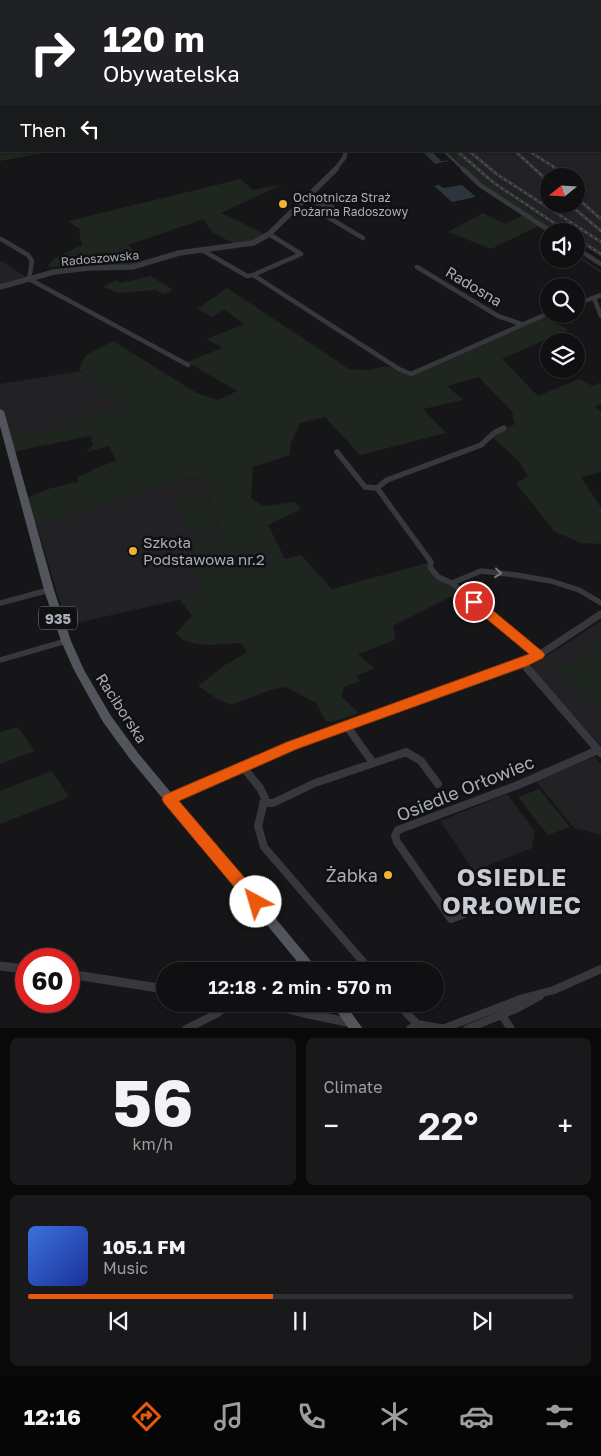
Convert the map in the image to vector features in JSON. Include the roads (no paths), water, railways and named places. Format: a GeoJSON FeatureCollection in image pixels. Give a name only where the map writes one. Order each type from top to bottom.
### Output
{"type":"FeatureCollection","features":[{"type":"Feature","properties":{"kind":"main road","name":"Raciborska"},"geometry":{"type":"LineString","coordinates":[[0,411],[49,590],[66,641],[79,670],[107,719],[169,799],[305,962]]}},
{"type":"Feature","properties":{"kind":"main road"},"geometry":{"type":"LineString","coordinates":[[344,1012],[355,1026]]}},
{"type":"Feature","properties":{"kind":"street","name":"Radoszowska"},"geometry":{"type":"LineString","coordinates":[[0,287],[65,270],[135,267],[173,254],[249,244],[269,234],[340,165],[346,152]]}},
{"type":"Feature","properties":{"kind":"street"},"geometry":{"type":"LineString","coordinates":[[445,152],[480,185],[540,224]]}},
{"type":"Feature","properties":{"kind":"street"},"geometry":{"type":"LineString","coordinates":[[304,200],[332,207],[333,210],[326,216],[363,238]]}},
{"type":"Feature","properties":{"kind":"street"},"geometry":{"type":"LineString","coordinates":[[202,250],[247,276],[254,275],[301,254],[269,234]]}},
{"type":"Feature","properties":{"kind":"street"},"geometry":{"type":"LineString","coordinates":[[1,238],[28,255],[32,261],[28,279],[117,324],[188,365]]}},
{"type":"Feature","properties":{"kind":"street"},"geometry":{"type":"LineString","coordinates":[[585,254],[601,264]]}},
{"type":"Feature","properties":{"kind":"street","name":"Radosna"},"geometry":{"type":"LineString","coordinates":[[417,267],[498,316],[521,324]]}},
{"type":"Feature","properties":{"kind":"street"},"geometry":{"type":"LineString","coordinates":[[254,275],[399,369],[411,374],[540,317]]}},
{"type":"Feature","properties":{"kind":"street"},"geometry":{"type":"LineString","coordinates":[[585,301],[601,295]]}},
{"type":"Feature","properties":{"kind":"street"},"geometry":{"type":"LineString","coordinates":[[594,298],[601,316]]}},
{"type":"Feature","properties":{"kind":"street"},"geometry":{"type":"LineString","coordinates":[[337,452],[365,487],[377,488],[387,480],[481,445],[494,433],[504,428]]}},
{"type":"Feature","properties":{"kind":"street"},"geometry":{"type":"LineString","coordinates":[[377,488],[431,562],[430,567],[438,577],[452,583],[539,655]]}},
{"type":"Feature","properties":{"kind":"street"},"geometry":{"type":"LineString","coordinates":[[452,583],[481,571],[516,575],[551,581],[579,590],[601,603]]}},
{"type":"Feature","properties":{"kind":"street"},"geometry":{"type":"LineString","coordinates":[[0,603],[49,590]]}},
{"type":"Feature","properties":{"kind":"street"},"geometry":{"type":"LineString","coordinates":[[169,799],[292,745],[523,663],[539,655],[601,614]]}},
{"type":"Feature","properties":{"kind":"street"},"geometry":{"type":"LineString","coordinates":[[0,660],[66,641]]}},
{"type":"Feature","properties":{"kind":"street","name":"Osiedle Orłowiec"},"geometry":{"type":"LineString","coordinates":[[462,914],[451,919],[396,842],[395,836],[398,830],[600,752],[523,663]]}},
{"type":"Feature","properties":{"kind":"street"},"geometry":{"type":"LineString","coordinates":[[346,725],[373,763]]}},
{"type":"Feature","properties":{"kind":"street","name":"Osiedle Orłowiec"},"geometry":{"type":"LineString","coordinates":[[263,803],[273,803],[315,783],[406,752],[415,754],[438,784]]}},
{"type":"Feature","properties":{"kind":"street"},"geometry":{"type":"LineString","coordinates":[[243,767],[260,788],[264,798],[258,826],[264,848],[363,962]]}},
{"type":"Feature","properties":{"kind":"street"},"geometry":{"type":"LineString","coordinates":[[0,966],[15,968]]}},
{"type":"Feature","properties":{"kind":"street"},"geometry":{"type":"LineString","coordinates":[[404,1012],[414,1026],[446,1028],[527,1004],[546,992],[601,969]]}},
{"type":"Feature","properties":{"kind":"street"},"geometry":{"type":"LineString","coordinates":[[80,976],[156,988]]}},
{"type":"Feature","properties":{"kind":"street"},"geometry":{"type":"LineString","coordinates":[[186,1028],[220,1012]]}},
{"type":"Feature","properties":{"kind":"street"},"geometry":{"type":"LineString","coordinates":[[467,1028],[500,1012]]}},
{"type":"Feature","properties":{"kind":"street"},"geometry":{"type":"LineString","coordinates":[[500,1012],[511,1028]]}},
{"type":"Feature","properties":{"kind":"street"},"geometry":{"type":"LineString","coordinates":[[304,1013],[355,1026]]}},
{"type":"Feature","properties":{"kind":"waterway"},"geometry":{"type":"LineString","coordinates":[[427,152],[438,162]]}},
{"type":"Feature","properties":{"kind":"waterway"},"geometry":{"type":"LineString","coordinates":[[438,162],[448,161]]}},
{"type":"Feature","properties":{"kind":"waterway"},"geometry":{"type":"LineString","coordinates":[[585,261],[601,272]]}},
{"type":"Feature","properties":{"kind":"railway"},"geometry":{"type":"LineString","coordinates":[[458,152],[494,183],[554,223]]}},
{"type":"Feature","properties":{"kind":"railway"},"geometry":{"type":"LineString","coordinates":[[470,152],[498,175],[601,242]]}},
{"type":"Feature","properties":{"kind":"railway"},"geometry":{"type":"LineString","coordinates":[[516,152],[540,174]]}},
{"type":"Feature","properties":{"kind":"railway"},"geometry":{"type":"LineString","coordinates":[[531,152],[556,168]]}},
{"type":"Feature","properties":{"kind":"railway"},"geometry":{"type":"LineString","coordinates":[[585,205],[601,219]]}},
{"type":"Feature","properties":{"kind":"railway"},"geometry":{"type":"LineString","coordinates":[[580,213],[601,231]]}},
{"type":"Feature","properties":{"kind":"railway"},"geometry":{"type":"LineString","coordinates":[[585,244],[601,254]]}},
{"type":"Feature","properties":{"kind":"place","name":"Ochotnicza Straż Pożarna Radoszowy"},"geometry":{"type":"Point","coordinates":[283,204]}},
{"type":"Feature","properties":{"kind":"place","name":"Szkoła Podstawowa nr.2"},"geometry":{"type":"Point","coordinates":[133,551]}},
{"type":"Feature","properties":{"kind":"place","name":"Żabka"},"geometry":{"type":"Point","coordinates":[388,875]}},
{"type":"Feature","properties":{"kind":"district","name":"OSIEDLE ORŁOWIEC"},"geometry":{"type":"Point","coordinates":[512,890]}}]}
